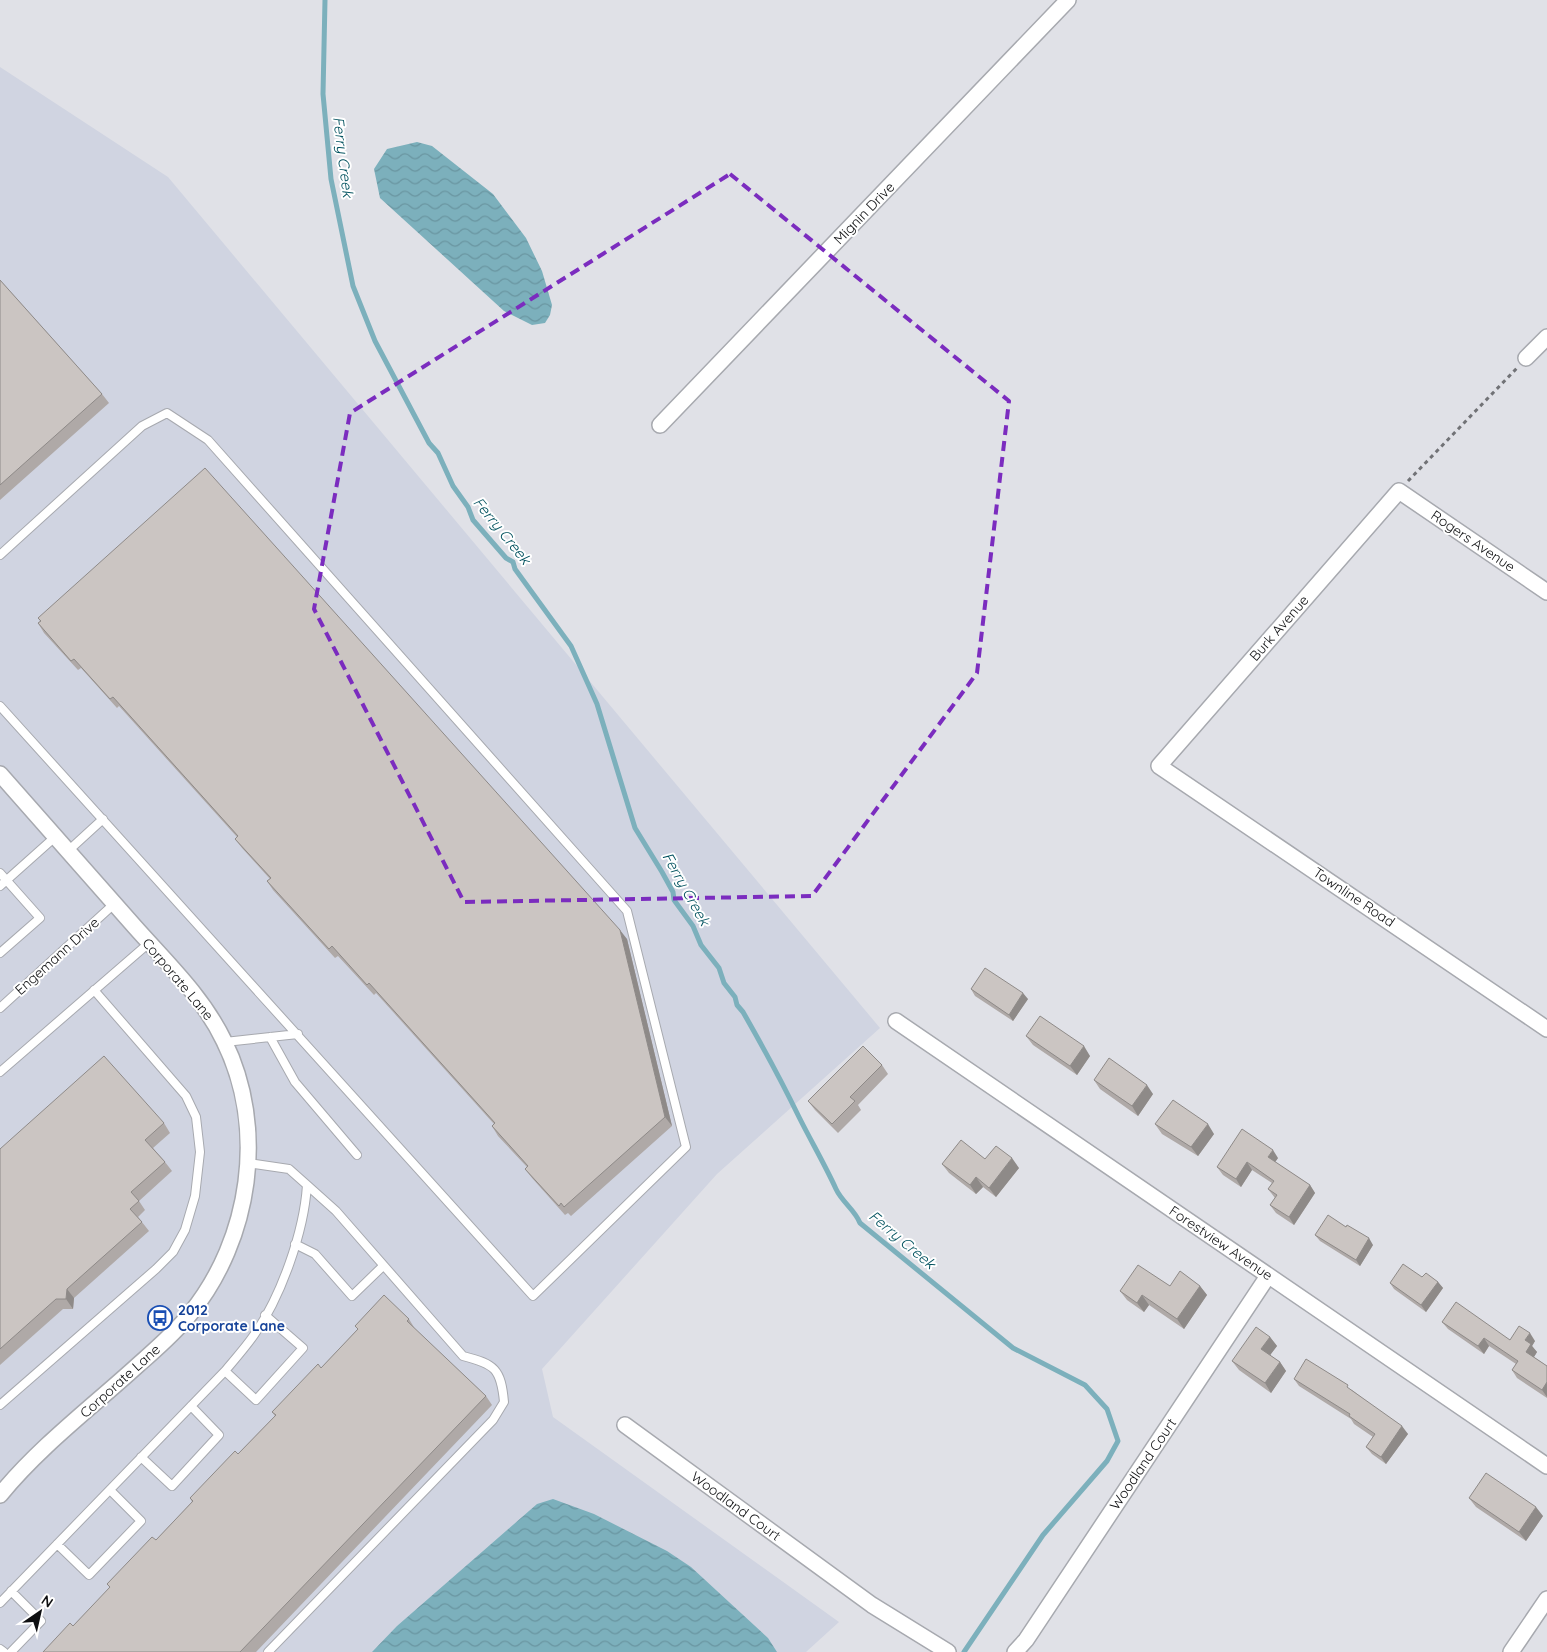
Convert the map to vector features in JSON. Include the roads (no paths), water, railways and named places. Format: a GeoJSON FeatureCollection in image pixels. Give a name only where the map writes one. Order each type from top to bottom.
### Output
{"type":"FeatureCollection","features":[{"type":"Feature","properties":{"kind":"street","name":"Mignin Drive"},"geometry":{"type":"LineString","coordinates":[[660,426],[1068,0]]}},
{"type":"Feature","properties":{"kind":"street"},"geometry":{"type":"LineString","coordinates":[[1526,358],[1547,337]]}},
{"type":"Feature","properties":{"kind":"street","name":"Rogers Avenue"},"geometry":{"type":"LineString","coordinates":[[1399,491],[1547,592]]}},
{"type":"Feature","properties":{"kind":"street","name":"Burk Avenue"},"geometry":{"type":"LineString","coordinates":[[1159,766],[1399,491]]}},
{"type":"Feature","properties":{"kind":"street","name":"Townline Road"},"geometry":{"type":"LineString","coordinates":[[1159,766],[1547,1029]]}},
{"type":"Feature","properties":{"kind":"street","name":"Corporate Lane"},"geometry":{"type":"LineString","coordinates":[[0,774],[199,999],[225,1042],[243,1096],[248,1140],[248,1163],[242,1207],[234,1233],[215,1278],[191,1313],[168,1338],[20,1472],[0,1495]]}},
{"type":"Feature","properties":{"kind":"street","name":"Forestview Avenue"},"geometry":{"type":"LineString","coordinates":[[896,1021],[1547,1466]]}},
{"type":"Feature","properties":{"kind":"street","name":"Woodland Court"},"geometry":{"type":"LineString","coordinates":[[1016,1652],[1026,1640],[1268,1276]]}},
{"type":"Feature","properties":{"kind":"street","name":"Woodland Court"},"geometry":{"type":"LineString","coordinates":[[625,1425],[872,1605],[948,1652]]}},
{"type":"Feature","properties":{"kind":"street"},"geometry":{"type":"LineString","coordinates":[[1511,1652],[1547,1599]]}},
{"type":"Feature","properties":{"kind":"lane"},"geometry":{"type":"LineString","coordinates":[[0,555],[142,426],[167,413],[208,440],[627,910],[686,1147],[533,1296],[0,706]]}},
{"type":"Feature","properties":{"kind":"lane"},"geometry":{"type":"LineString","coordinates":[[68,851],[103,820]]}},
{"type":"Feature","properties":{"kind":"lane"},"geometry":{"type":"LineString","coordinates":[[3,883],[56,837]]}},
{"type":"Feature","properties":{"kind":"lane"},"geometry":{"type":"LineString","coordinates":[[0,873],[3,883],[40,918],[0,953]]}},
{"type":"Feature","properties":{"kind":"lane","name":"Engemann Drive"},"geometry":{"type":"LineString","coordinates":[[0,1008],[114,904]]}},
{"type":"Feature","properties":{"kind":"lane"},"geometry":{"type":"LineString","coordinates":[[0,1072],[149,943]]}},
{"type":"Feature","properties":{"kind":"lane"},"geometry":{"type":"LineString","coordinates":[[0,1405],[173,1252],[185,1230],[195,1196],[200,1152],[196,1117],[186,1096],[94,990]]}},
{"type":"Feature","properties":{"kind":"lane"},"geometry":{"type":"LineString","coordinates":[[225,1042],[298,1034]]}},
{"type":"Feature","properties":{"kind":"lane"},"geometry":{"type":"LineString","coordinates":[[270,1037],[295,1082],[357,1155]]}},
{"type":"Feature","properties":{"kind":"lane"},"geometry":{"type":"LineString","coordinates":[[248,1163],[289,1169],[336,1211],[463,1356],[492,1366],[500,1376],[504,1402],[493,1420],[268,1652]]}},
{"type":"Feature","properties":{"kind":"lane"},"geometry":{"type":"LineString","coordinates":[[0,1603],[225,1371],[255,1334],[286,1274],[306,1210],[307,1185]]}},
{"type":"Feature","properties":{"kind":"lane"},"geometry":{"type":"LineString","coordinates":[[295,1244],[315,1254],[352,1296],[384,1266]]}},
{"type":"Feature","properties":{"kind":"lane"},"geometry":{"type":"LineString","coordinates":[[225,1371],[256,1400],[303,1348],[265,1315]]}},
{"type":"Feature","properties":{"kind":"lane"},"geometry":{"type":"LineString","coordinates":[[141,1457],[172,1486],[220,1435],[191,1406]]}},
{"type":"Feature","properties":{"kind":"lane"},"geometry":{"type":"LineString","coordinates":[[57,1544],[89,1575],[141,1521],[110,1490]]}},
{"type":"Feature","properties":{"kind":"lane"},"geometry":{"type":"LineString","coordinates":[[11,1591],[41,1621],[11,1652]]}},
{"type":"Feature","properties":{"kind":"lane"},"geometry":{"type":"LineString","coordinates":[[0,1648],[4,1652]]}},
{"type":"Feature","properties":{"kind":"water"},"geometry":{"type":"Polygon","coordinates":[[[417,142],[432,146],[493,194],[526,238],[542,271],[552,305],[550,315],[545,323],[532,325],[504,311],[380,198],[374,169],[387,149],[417,142]]]}},
{"type":"Feature","properties":{"kind":"water"},"geometry":{"type":"Polygon","coordinates":[[[553,1499],[594,1514],[667,1551],[691,1567],[768,1638],[777,1652],[372,1652],[397,1626],[537,1504],[553,1499]]]}},
{"type":"Feature","properties":{"kind":"waterway","name":"Ferry Creek"},"geometry":{"type":"LineString","coordinates":[[325,0],[323,94],[331,179],[353,286],[375,341],[429,443],[438,453],[453,486],[468,507],[473,520],[506,558],[513,562],[515,569],[571,646],[597,704],[635,828],[673,892],[674,900],[693,926],[701,945],[719,968],[724,983],[735,997],[737,1005],[765,1051],[839,1194],[860,1223],[1013,1348],[1085,1385],[1107,1409],[1118,1441],[1107,1461],[1043,1535],[964,1652]]}},
{"type":"Feature","properties":{"kind":"place","name":"2012 Corporate Lane"},"geometry":{"type":"Point","coordinates":[160,1318]}}]}
